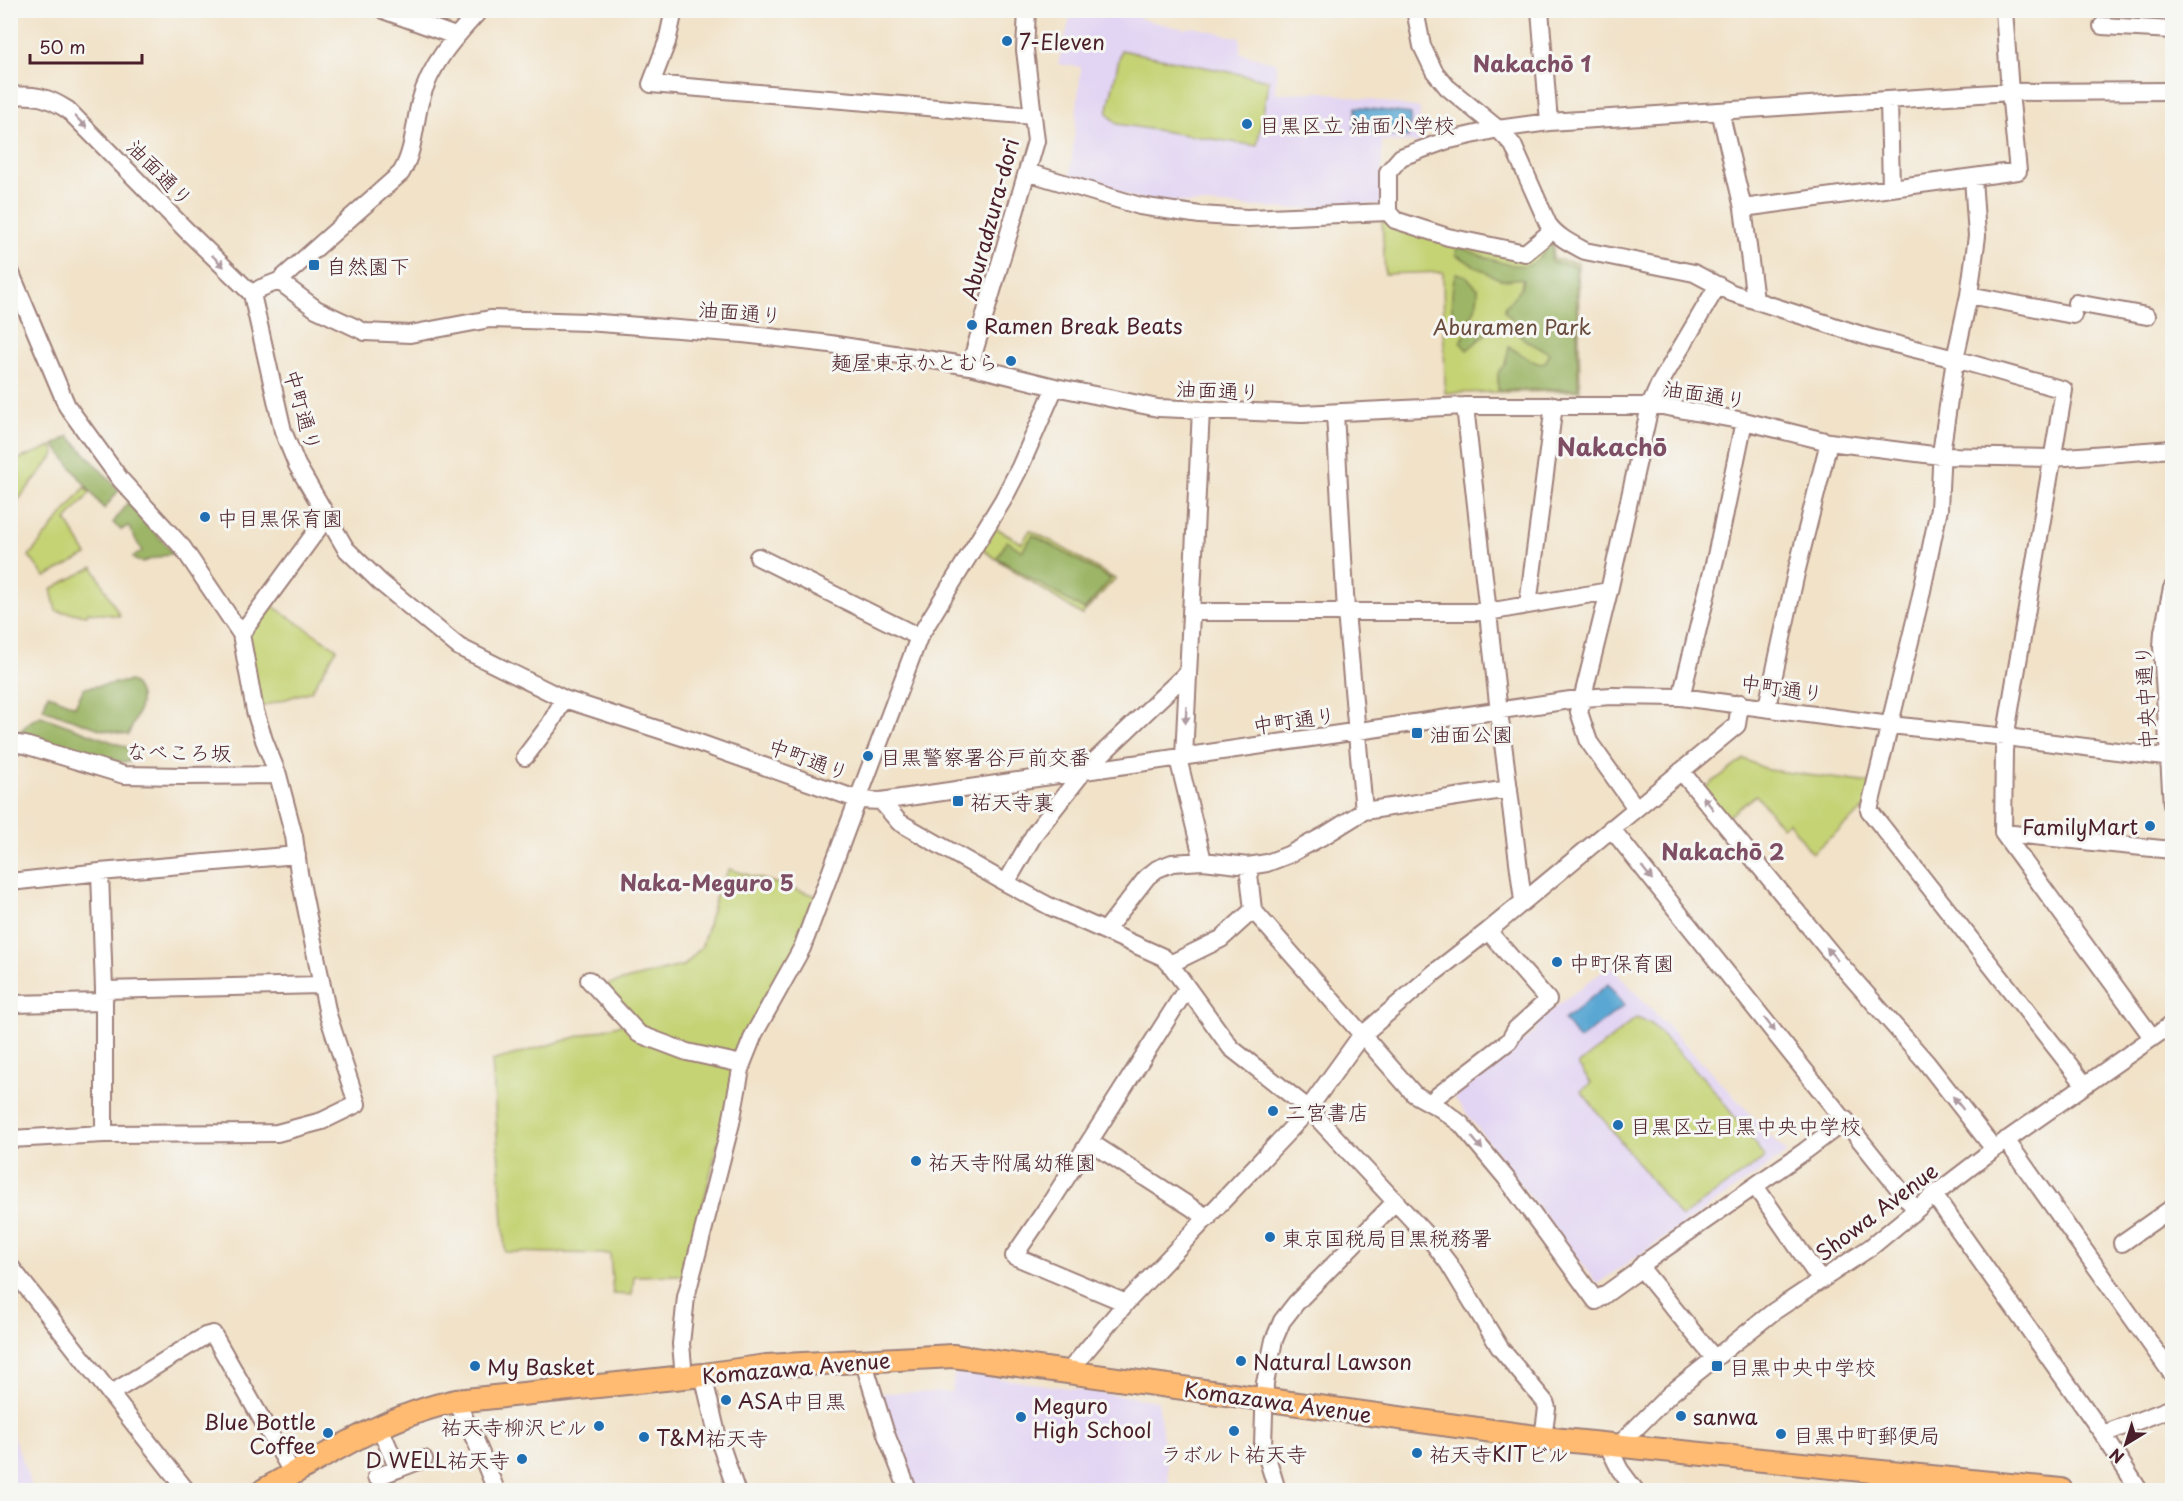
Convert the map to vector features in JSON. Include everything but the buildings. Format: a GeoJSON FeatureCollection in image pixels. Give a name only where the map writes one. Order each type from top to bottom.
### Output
{"type":"FeatureCollection","features":[{"type":"Feature","properties":{"kind":"main road","name":"Komazawa Avenue"},"geometry":{"type":"LineString","coordinates":[[264,1491],[380,1428],[417,1411],[456,1401],[694,1376],[766,1366],[953,1356],[1543,1438],[2061,1491]]}},
{"type":"Feature","properties":{"kind":"street"},"geometry":{"type":"LineString","coordinates":[[383,10],[455,36]]}},
{"type":"Feature","properties":{"kind":"street"},"geometry":{"type":"LineString","coordinates":[[252,294],[279,281],[401,173],[408,162],[427,80],[455,36],[480,10]]}},
{"type":"Feature","properties":{"kind":"street"},"geometry":{"type":"LineString","coordinates":[[675,10],[667,42],[651,84],[1033,116]]}},
{"type":"Feature","properties":{"kind":"street","name":"Aburadzura-dori"},"geometry":{"type":"LineString","coordinates":[[970,366],[1036,141],[1025,50],[1027,10]]}},
{"type":"Feature","properties":{"kind":"street"},"geometry":{"type":"LineString","coordinates":[[1415,10],[1422,46],[1434,71],[1448,87],[1498,129],[1513,145],[1552,230],[1585,251],[1694,273],[1732,293],[1871,338],[1954,358],[2064,390],[2006,737],[2004,832],[2152,1037]]}},
{"type":"Feature","properties":{"kind":"street"},"geometry":{"type":"LineString","coordinates":[[1540,10],[1549,122]]}},
{"type":"Feature","properties":{"kind":"street"},"geometry":{"type":"LineString","coordinates":[[1743,208],[2018,171],[2004,10]]}},
{"type":"Feature","properties":{"kind":"street"},"geometry":{"type":"LineString","coordinates":[[2102,27],[2172,30]]}},
{"type":"Feature","properties":{"kind":"street"},"geometry":{"type":"LineString","coordinates":[[1552,230],[1525,253],[1448,237],[1395,220],[1388,212],[1388,172],[1401,157],[1445,141],[1498,129],[1549,122],[2010,92],[2172,91]]}},
{"type":"Feature","properties":{"kind":"street","name":"油面通り"},"geometry":{"type":"LineString","coordinates":[[10,96],[31,94],[55,102],[68,110],[252,294]]}},
{"type":"Feature","properties":{"kind":"street"},"geometry":{"type":"LineString","coordinates":[[1889,100],[1891,188]]}},
{"type":"Feature","properties":{"kind":"street"},"geometry":{"type":"LineString","coordinates":[[1720,111],[1743,208],[1755,300]]}},
{"type":"Feature","properties":{"kind":"street"},"geometry":{"type":"LineString","coordinates":[[1027,172],[1140,206],[1200,214],[1247,218],[1388,212]]}},
{"type":"Feature","properties":{"kind":"street"},"geometry":{"type":"LineString","coordinates":[[1973,178],[1977,236],[1969,295],[1954,358],[1941,456],[1939,509],[1920,600],[1869,810],[2085,1085]]}},
{"type":"Feature","properties":{"kind":"street"},"geometry":{"type":"LineString","coordinates":[[10,271],[67,406],[120,479],[183,548],[241,634],[255,711],[278,775],[294,836],[328,1015],[357,1104],[322,1121],[277,1133],[104,1134],[10,1139]]}},
{"type":"Feature","properties":{"kind":"street","name":"油面通り"},"geometry":{"type":"LineString","coordinates":[[279,281],[316,309],[365,332],[410,334],[490,319],[586,322],[782,338],[970,366],[1055,387],[1158,408],[1271,414],[1465,406],[1662,406],[1744,421],[1829,442],[1941,456],[2053,458],[2172,449]]}},
{"type":"Feature","properties":{"kind":"street"},"geometry":{"type":"LineString","coordinates":[[1636,808],[1589,742],[1579,712],[1609,591],[1650,406],[1659,385],[1718,285]]}},
{"type":"Feature","properties":{"kind":"street","name":"中町通り"},"geometry":{"type":"LineString","coordinates":[[252,294],[283,431],[297,465],[346,549],[380,582],[459,647],[564,699],[688,739],[859,800],[881,801],[1584,698],[1611,696],[1681,697],[1890,725],[2171,758]]}},
{"type":"Feature","properties":{"kind":"street"},"geometry":{"type":"LineString","coordinates":[[1969,295],[2146,316]]}},
{"type":"Feature","properties":{"kind":"street"},"geometry":{"type":"LineString","coordinates":[[736,1491],[717,1434],[681,1344],[686,1297],[731,1123],[742,1064],[754,1034],[802,948],[919,637],[1003,500],[1055,387]]}},
{"type":"Feature","properties":{"kind":"street"},"geometry":{"type":"LineString","coordinates":[[1528,605],[1554,405]]}},
{"type":"Feature","properties":{"kind":"street"},"geometry":{"type":"LineString","coordinates":[[1465,406],[1499,712],[1523,901]]}},
{"type":"Feature","properties":{"kind":"street"},"geometry":{"type":"LineString","coordinates":[[1201,410],[1192,612],[1181,758],[1203,861]]}},
{"type":"Feature","properties":{"kind":"street"},"geometry":{"type":"LineString","coordinates":[[1335,413],[1346,612],[1355,732],[1364,811]]}},
{"type":"Feature","properties":{"kind":"street"},"geometry":{"type":"LineString","coordinates":[[1681,697],[1716,556],[1744,421]]}},
{"type":"Feature","properties":{"kind":"street"},"geometry":{"type":"LineString","coordinates":[[1767,707],[1796,573],[1829,442]]}},
{"type":"Feature","properties":{"kind":"street"},"geometry":{"type":"LineString","coordinates":[[241,634],[326,518]]}},
{"type":"Feature","properties":{"kind":"street"},"geometry":{"type":"LineString","coordinates":[[758,557],[919,637]]}},
{"type":"Feature","properties":{"kind":"street","name":"中央中通り"},"geometry":{"type":"LineString","coordinates":[[2172,588],[2163,632],[2167,648],[2172,805]]}},
{"type":"Feature","properties":{"kind":"street"},"geometry":{"type":"LineString","coordinates":[[1192,612],[1488,612],[1609,591]]}},
{"type":"Feature","properties":{"kind":"street"},"geometry":{"type":"LineString","coordinates":[[1006,883],[1035,833],[1083,772],[1188,672]]}},
{"type":"Feature","properties":{"kind":"street"},"geometry":{"type":"LineString","coordinates":[[525,757],[550,724],[564,699]]}},
{"type":"Feature","properties":{"kind":"street"},"geometry":{"type":"LineString","coordinates":[[1068,1372],[1126,1303],[1309,1109],[1363,1034],[1737,724],[1740,704]]}},
{"type":"Feature","properties":{"kind":"street","name":"なべころ坂"},"geometry":{"type":"LineString","coordinates":[[10,743],[25,745],[124,775],[183,777],[278,775]]}},
{"type":"Feature","properties":{"kind":"street"},"geometry":{"type":"LineString","coordinates":[[1682,771],[1833,956],[2000,1145],[2172,1374]]}},
{"type":"Feature","properties":{"kind":"street"},"geometry":{"type":"LineString","coordinates":[[1104,931],[1148,877],[1157,869],[1172,863],[1203,861],[1248,866],[1267,863],[1288,855],[1364,811],[1509,789]]}},
{"type":"Feature","properties":{"kind":"street"},"geometry":{"type":"LineString","coordinates":[[881,801],[899,822],[1006,883],[1049,906],[1163,957],[1231,1048],[1309,1109],[1430,1239],[1449,1264],[1500,1347],[1545,1402],[1543,1438]]}},
{"type":"Feature","properties":{"kind":"street"},"geometry":{"type":"LineString","coordinates":[[1611,828],[1916,1210]]}},
{"type":"Feature","properties":{"kind":"street"},"geometry":{"type":"LineString","coordinates":[[2004,832],[2172,850]]}},
{"type":"Feature","properties":{"kind":"street"},"geometry":{"type":"LineString","coordinates":[[10,882],[297,855]]}},
{"type":"Feature","properties":{"kind":"street"},"geometry":{"type":"LineString","coordinates":[[1248,866],[1252,910],[1414,1094],[1461,1124],[1506,1178],[1596,1301],[1644,1263],[1846,1120]]}},
{"type":"Feature","properties":{"kind":"street"},"geometry":{"type":"LineString","coordinates":[[100,872],[104,996],[104,1134]]}},
{"type":"Feature","properties":{"kind":"street"},"geometry":{"type":"LineString","coordinates":[[1170,964],[1221,939],[1252,910]]}},
{"type":"Feature","properties":{"kind":"street"},"geometry":{"type":"LineString","coordinates":[[1434,1105],[1436,1097],[1509,1041],[1516,1029],[1548,1000],[1488,931]]}},
{"type":"Feature","properties":{"kind":"street"},"geometry":{"type":"LineString","coordinates":[[589,980],[639,1034],[687,1052],[742,1064]]}},
{"type":"Feature","properties":{"kind":"street"},"geometry":{"type":"LineString","coordinates":[[10,1004],[104,996],[321,985]]}},
{"type":"Feature","properties":{"kind":"street"},"geometry":{"type":"LineString","coordinates":[[1126,1303],[1014,1256],[1090,1142],[1187,988]]}},
{"type":"Feature","properties":{"kind":"street","name":"Showa Avenue"},"geometry":{"type":"LineString","coordinates":[[1612,1446],[1670,1394],[1773,1312],[1871,1247],[2000,1145],[2172,1024]]}},
{"type":"Feature","properties":{"kind":"street"},"geometry":{"type":"LineString","coordinates":[[1090,1142],[1208,1218]]}},
{"type":"Feature","properties":{"kind":"street"},"geometry":{"type":"LineString","coordinates":[[1755,1186],[1821,1281]]}},
{"type":"Feature","properties":{"kind":"street"},"geometry":{"type":"LineString","coordinates":[[1934,1195],[2103,1434],[2139,1491]]}},
{"type":"Feature","properties":{"kind":"street"},"geometry":{"type":"LineString","coordinates":[[1277,1491],[1263,1444],[1264,1399],[1271,1352],[1282,1321],[1296,1303],[1396,1201]]}},
{"type":"Feature","properties":{"kind":"street"},"geometry":{"type":"LineString","coordinates":[[2122,1243],[2172,1208]]}},
{"type":"Feature","properties":{"kind":"street"},"geometry":{"type":"LineString","coordinates":[[10,1266],[186,1491]]}},
{"type":"Feature","properties":{"kind":"street"},"geometry":{"type":"LineString","coordinates":[[1640,1267],[1714,1358]]}},
{"type":"Feature","properties":{"kind":"street"},"geometry":{"type":"LineString","coordinates":[[110,1394],[205,1336],[213,1334],[293,1474]]}},
{"type":"Feature","properties":{"kind":"street"},"geometry":{"type":"LineString","coordinates":[[863,1360],[886,1434],[908,1491]]}},
{"type":"Feature","properties":{"kind":"street"},"geometry":{"type":"LineString","coordinates":[[456,1401],[477,1444],[494,1487]]}},
{"type":"Feature","properties":{"kind":"street"},"geometry":{"type":"LineString","coordinates":[[2103,1434],[2172,1408]]}},
{"type":"Feature","properties":{"kind":"street"},"geometry":{"type":"LineString","coordinates":[[380,1428],[398,1468]]}},
{"type":"Feature","properties":{"kind":"street"},"geometry":{"type":"LineString","coordinates":[[1612,1446],[1620,1470],[1635,1491]]}},
{"type":"Feature","properties":{"kind":"street"},"geometry":{"type":"LineString","coordinates":[[376,1477],[424,1459]]}},
{"type":"Feature","properties":{"kind":"shaded area","name":"目黒区立 油面小学校"},"geometry":{"type":"Polygon","coordinates":[[[1072,11],[1141,11],[1140,19],[1185,29],[1194,27],[1240,38],[1240,53],[1277,63],[1275,93],[1323,92],[1420,108],[1419,143],[1382,141],[1381,204],[1289,209],[1141,200],[1070,178],[1081,67],[1058,64],[1072,11]]]}},
{"type":"Feature","properties":{"kind":"shaded area","name":"目黒区立目黒中央中学校"},"geometry":{"type":"Polygon","coordinates":[[[1610,965],[1787,1153],[1597,1284],[1454,1097],[1537,1030],[1534,1024],[1610,965]]]}},
{"type":"Feature","properties":{"kind":"shaded area","name":"Meguro High School"},"geometry":{"type":"Polygon","coordinates":[[[955,1372],[1158,1401],[1170,1490],[910,1490],[876,1393],[951,1392],[955,1372]]]}},
{"type":"Feature","properties":{"kind":"shaded area"},"geometry":{"type":"Polygon","coordinates":[[[11,1430],[33,1490],[11,1490],[11,1430]]]}},
{"type":"Feature","properties":{"kind":"green space"},"geometry":{"type":"Polygon","coordinates":[[[1121,50],[1269,80],[1257,146],[1117,124],[1107,113],[1121,50]]]}},
{"type":"Feature","properties":{"kind":"green space","name":"Aburamen Park"},"geometry":{"type":"Polygon","coordinates":[[[1382,221],[1514,259],[1546,242],[1554,244],[1553,259],[1578,263],[1580,391],[1445,393],[1443,272],[1385,274],[1382,221]]]}},
{"type":"Feature","properties":{"kind":"green space"},"geometry":{"type":"Polygon","coordinates":[[[1549,245],[1552,246],[1551,262],[1576,266],[1578,389],[1498,390],[1498,373],[1505,364],[1509,347],[1541,364],[1546,362],[1549,353],[1525,340],[1519,334],[1515,322],[1505,312],[1505,307],[1521,288],[1523,279],[1504,280],[1493,276],[1456,255],[1457,246],[1497,261],[1519,266],[1537,261],[1549,245]]]}},
{"type":"Feature","properties":{"kind":"green space"},"geometry":{"type":"Polygon","coordinates":[[[1456,273],[1466,276],[1478,289],[1475,311],[1460,327],[1454,320],[1452,309],[1456,273]]]}},
{"type":"Feature","properties":{"kind":"green space"},"geometry":{"type":"Polygon","coordinates":[[[1479,318],[1487,324],[1486,334],[1467,350],[1460,342],[1479,318]]]}},
{"type":"Feature","properties":{"kind":"green space"},"geometry":{"type":"Polygon","coordinates":[[[69,436],[119,490],[104,509],[54,445],[69,436]]]}},
{"type":"Feature","properties":{"kind":"green space"},"geometry":{"type":"Polygon","coordinates":[[[52,446],[55,454],[11,509],[11,462],[52,446]]]}},
{"type":"Feature","properties":{"kind":"green space"},"geometry":{"type":"Polygon","coordinates":[[[85,487],[90,493],[66,520],[87,555],[45,577],[29,556],[85,487]]]}},
{"type":"Feature","properties":{"kind":"green space"},"geometry":{"type":"Polygon","coordinates":[[[128,502],[173,553],[142,562],[135,560],[133,557],[142,551],[128,526],[121,530],[113,523],[128,502]]]}},
{"type":"Feature","properties":{"kind":"green space"},"geometry":{"type":"Polygon","coordinates":[[[996,528],[1022,543],[1030,530],[1115,579],[1082,615],[981,549],[996,528]]]}},
{"type":"Feature","properties":{"kind":"green space"},"geometry":{"type":"Polygon","coordinates":[[[1033,535],[1111,579],[1084,610],[997,558],[1007,541],[1022,551],[1033,535]]]}},
{"type":"Feature","properties":{"kind":"green space"},"geometry":{"type":"Polygon","coordinates":[[[93,567],[120,616],[56,611],[51,589],[93,567]]]}},
{"type":"Feature","properties":{"kind":"green space"},"geometry":{"type":"Polygon","coordinates":[[[265,601],[337,649],[311,691],[257,708],[241,634],[265,601]]]}},
{"type":"Feature","properties":{"kind":"green space"},"geometry":{"type":"Polygon","coordinates":[[[130,681],[139,693],[140,707],[128,735],[100,729],[43,709],[48,694],[75,706],[84,688],[130,681]]]}},
{"type":"Feature","properties":{"kind":"green space"},"geometry":{"type":"Polygon","coordinates":[[[41,716],[137,751],[132,761],[121,762],[19,732],[31,721],[41,716]]]}},
{"type":"Feature","properties":{"kind":"green space"},"geometry":{"type":"Polygon","coordinates":[[[1744,759],[1768,770],[1871,783],[1865,808],[1812,853],[1789,822],[1782,827],[1756,795],[1726,818],[1703,789],[1744,759]]]}},
{"type":"Feature","properties":{"kind":"green space"},"geometry":{"type":"Polygon","coordinates":[[[729,869],[817,896],[793,959],[741,1054],[734,1057],[686,1047],[641,1029],[602,986],[685,965],[702,946],[715,899],[729,869]]]}},
{"type":"Feature","properties":{"kind":"green space"},"geometry":{"type":"Polygon","coordinates":[[[1636,1018],[1650,1023],[1710,1085],[1765,1157],[1681,1218],[1581,1091],[1591,1083],[1578,1065],[1636,1018]]]}},
{"type":"Feature","properties":{"kind":"green space"},"geometry":{"type":"Polygon","coordinates":[[[622,1024],[732,1068],[735,1073],[686,1275],[634,1276],[632,1295],[613,1294],[610,1254],[505,1252],[492,1061],[622,1024]]]}},
{"type":"Feature","properties":{"kind":"water"},"geometry":{"type":"Polygon","coordinates":[[[1356,107],[1411,114],[1408,137],[1354,130],[1356,107]]]}},
{"type":"Feature","properties":{"kind":"water"},"geometry":{"type":"Polygon","coordinates":[[[1608,984],[1624,1005],[1579,1040],[1564,1020],[1608,984]]]}},
{"type":"Feature","properties":{"kind":"place","name":"7-Eleven"},"geometry":{"type":"Point","coordinates":[1007,41]}},
{"type":"Feature","properties":{"kind":"place","name":"目黒区立 油面小学校"},"geometry":{"type":"Point","coordinates":[1247,124]}},
{"type":"Feature","properties":{"kind":"place","name":"自然園下"},"geometry":{"type":"Point","coordinates":[314,265]}},
{"type":"Feature","properties":{"kind":"place","name":"Ramen Break Beats"},"geometry":{"type":"Point","coordinates":[972,325]}},
{"type":"Feature","properties":{"kind":"place","name":"麺屋東京かとむら"},"geometry":{"type":"Point","coordinates":[1011,361]}},
{"type":"Feature","properties":{"kind":"place","name":"中目黒保育園"},"geometry":{"type":"Point","coordinates":[205,517]}},
{"type":"Feature","properties":{"kind":"place","name":"油面公園"},"geometry":{"type":"Point","coordinates":[1417,733]}},
{"type":"Feature","properties":{"kind":"place","name":"目黒警察署谷戸前交番"},"geometry":{"type":"Point","coordinates":[868,756]}},
{"type":"Feature","properties":{"kind":"place","name":"祐天寺裏"},"geometry":{"type":"Point","coordinates":[958,801]}},
{"type":"Feature","properties":{"kind":"place","name":"FamilyMart"},"geometry":{"type":"Point","coordinates":[2150,826]}},
{"type":"Feature","properties":{"kind":"place","name":"中町保育園"},"geometry":{"type":"Point","coordinates":[1557,962]}},
{"type":"Feature","properties":{"kind":"place","name":"二宮書店"},"geometry":{"type":"Point","coordinates":[1273,1111]}},
{"type":"Feature","properties":{"kind":"place","name":"目黒区立目黒中央中学校"},"geometry":{"type":"Point","coordinates":[1618,1125]}},
{"type":"Feature","properties":{"kind":"place","name":"祐天寺附属幼稚園"},"geometry":{"type":"Point","coordinates":[916,1161]}},
{"type":"Feature","properties":{"kind":"place","name":"東京国税局目黒税務署"},"geometry":{"type":"Point","coordinates":[1270,1237]}},
{"type":"Feature","properties":{"kind":"place","name":"Natural Lawson"},"geometry":{"type":"Point","coordinates":[1241,1361]}},
{"type":"Feature","properties":{"kind":"place","name":"My Basket"},"geometry":{"type":"Point","coordinates":[475,1366]}},
{"type":"Feature","properties":{"kind":"place","name":"目黒中央中学校"},"geometry":{"type":"Point","coordinates":[1717,1366]}},
{"type":"Feature","properties":{"kind":"place","name":"ASA中目黒"},"geometry":{"type":"Point","coordinates":[726,1400]}},
{"type":"Feature","properties":{"kind":"place","name":"sanwa"},"geometry":{"type":"Point","coordinates":[1681,1416]}},
{"type":"Feature","properties":{"kind":"place","name":"Meguro High School"},"geometry":{"type":"Point","coordinates":[1021,1417]}},
{"type":"Feature","properties":{"kind":"place","name":"祐天寺柳沢ビル"},"geometry":{"type":"Point","coordinates":[599,1426]}},
{"type":"Feature","properties":{"kind":"place","name":"ラボルト祐天寺"},"geometry":{"type":"Point","coordinates":[1234,1431]}},
{"type":"Feature","properties":{"kind":"place","name":"Blue Bottle Coffee"},"geometry":{"type":"Point","coordinates":[328,1433]}},
{"type":"Feature","properties":{"kind":"place","name":"目黒中町郵便局"},"geometry":{"type":"Point","coordinates":[1781,1434]}},
{"type":"Feature","properties":{"kind":"place","name":"T&M祐天寺"},"geometry":{"type":"Point","coordinates":[644,1437]}},
{"type":"Feature","properties":{"kind":"place","name":"祐天寺KITビル"},"geometry":{"type":"Point","coordinates":[1417,1453]}},
{"type":"Feature","properties":{"kind":"place","name":"D WELL祐天寺"},"geometry":{"type":"Point","coordinates":[522,1459]}},
{"type":"Feature","properties":{"kind":"district","name":"Nakachō 1"},"geometry":{"type":"Point","coordinates":[1532,62]}},
{"type":"Feature","properties":{"kind":"district","name":"Nakachō"},"geometry":{"type":"Point","coordinates":[1612,446]}},
{"type":"Feature","properties":{"kind":"district","name":"Nakachō 2"},"geometry":{"type":"Point","coordinates":[1723,850]}},
{"type":"Feature","properties":{"kind":"district","name":"Naka-Meguro 5"},"geometry":{"type":"Point","coordinates":[707,881]}}]}
